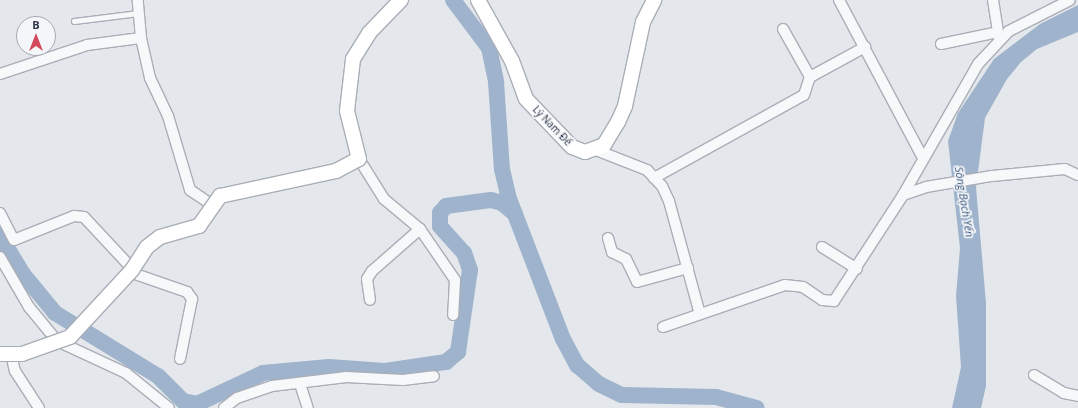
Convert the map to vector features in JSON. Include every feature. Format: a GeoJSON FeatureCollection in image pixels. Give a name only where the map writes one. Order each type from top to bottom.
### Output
{"type":"FeatureCollection","features":[{"type":"Feature","properties":{"kind":"street"},"geometry":{"type":"LineString","coordinates":[[138,0],[141,38],[148,72],[168,116],[190,190],[212,205]]}},
{"type":"Feature","properties":{"kind":"street"},"geometry":{"type":"LineString","coordinates":[[401,0],[369,33],[353,59],[347,111],[360,159],[384,199],[420,229],[455,280],[453,315]]}},
{"type":"Feature","properties":{"kind":"street","name":"Lý Nam Đế"},"geometry":{"type":"LineString","coordinates":[[478,0],[512,61],[526,99],[572,147],[586,152],[596,150]]}},
{"type":"Feature","properties":{"kind":"street"},"geometry":{"type":"LineString","coordinates":[[654,0],[643,22],[625,106],[610,137],[596,150],[647,170],[669,201],[700,314]]}},
{"type":"Feature","properties":{"kind":"street"},"geometry":{"type":"LineString","coordinates":[[839,0],[923,158]]}},
{"type":"Feature","properties":{"kind":"street"},"geometry":{"type":"LineString","coordinates":[[663,327],[785,285],[803,287],[822,300],[834,302],[858,269],[903,195],[978,64],[999,36],[993,0]]}},
{"type":"Feature","properties":{"kind":"street"},"geometry":{"type":"LineString","coordinates":[[941,44],[999,36],[1070,0]]}},
{"type":"Feature","properties":{"kind":"street"},"geometry":{"type":"LineString","coordinates":[[783,29],[810,77]]}},
{"type":"Feature","properties":{"kind":"street"},"geometry":{"type":"LineString","coordinates":[[0,74],[74,48],[141,38]]}},
{"type":"Feature","properties":{"kind":"street"},"geometry":{"type":"LineString","coordinates":[[654,178],[804,95],[810,77],[865,47]]}},
{"type":"Feature","properties":{"kind":"street"},"geometry":{"type":"LineString","coordinates":[[4,352],[22,354],[70,337],[132,270],[153,241],[199,226],[212,205],[220,196],[336,171],[360,159]]}},
{"type":"Feature","properties":{"kind":"street"},"geometry":{"type":"LineString","coordinates":[[903,195],[926,187],[992,176],[1065,169],[1078,175]]}},
{"type":"Feature","properties":{"kind":"street"},"geometry":{"type":"LineString","coordinates":[[0,213],[14,240],[74,216],[84,217],[132,270],[157,284],[187,292],[192,299],[180,359]]}},
{"type":"Feature","properties":{"kind":"street"},"geometry":{"type":"LineString","coordinates":[[370,300],[368,279],[372,271],[420,229]]}},
{"type":"Feature","properties":{"kind":"street"},"geometry":{"type":"LineString","coordinates":[[608,238],[612,252],[626,259],[636,282],[688,268]]}},
{"type":"Feature","properties":{"kind":"street"},"geometry":{"type":"LineString","coordinates":[[822,247],[858,269]]}},
{"type":"Feature","properties":{"kind":"street"},"geometry":{"type":"LineString","coordinates":[[0,257],[29,307],[57,341],[126,373],[169,408]]}},
{"type":"Feature","properties":{"kind":"street"},"geometry":{"type":"LineString","coordinates":[[4,352],[39,408]]}},
{"type":"Feature","properties":{"kind":"street"},"geometry":{"type":"LineString","coordinates":[[1034,375],[1064,393],[1078,396]]}},
{"type":"Feature","properties":{"kind":"street"},"geometry":{"type":"LineString","coordinates":[[224,408],[251,392],[300,384],[346,377],[404,380],[434,376]]}},
{"type":"Feature","properties":{"kind":"street"},"geometry":{"type":"LineString","coordinates":[[300,384],[308,408]]}},
{"type":"Feature","properties":{"kind":"lane"},"geometry":{"type":"LineString","coordinates":[[74,21],[139,13]]}},
{"type":"Feature","properties":{"kind":"water","name":"Sông Bạch Yến"},"geometry":{"type":"Polygon","coordinates":[[[1078,5],[1078,32],[1037,49],[1021,62],[1007,79],[985,118],[976,187],[986,303],[986,386],[981,408],[952,408],[961,367],[956,296],[960,248],[948,141],[958,113],[994,59],[1040,24],[1078,5]]]}},
{"type":"Feature","properties":{"kind":"waterway"},"geometry":{"type":"LineString","coordinates":[[453,0],[489,48],[496,82],[502,169],[508,196],[563,339],[577,365],[599,384],[622,395],[716,397],[757,408]]}},
{"type":"Feature","properties":{"kind":"waterway"},"geometry":{"type":"LineString","coordinates":[[0,236],[23,274],[55,313],[158,376],[183,401],[197,404],[263,373],[329,367],[385,371],[446,362],[458,352],[470,270],[464,253],[440,226],[440,213],[446,206],[491,200],[502,203],[515,214]]}}]}
